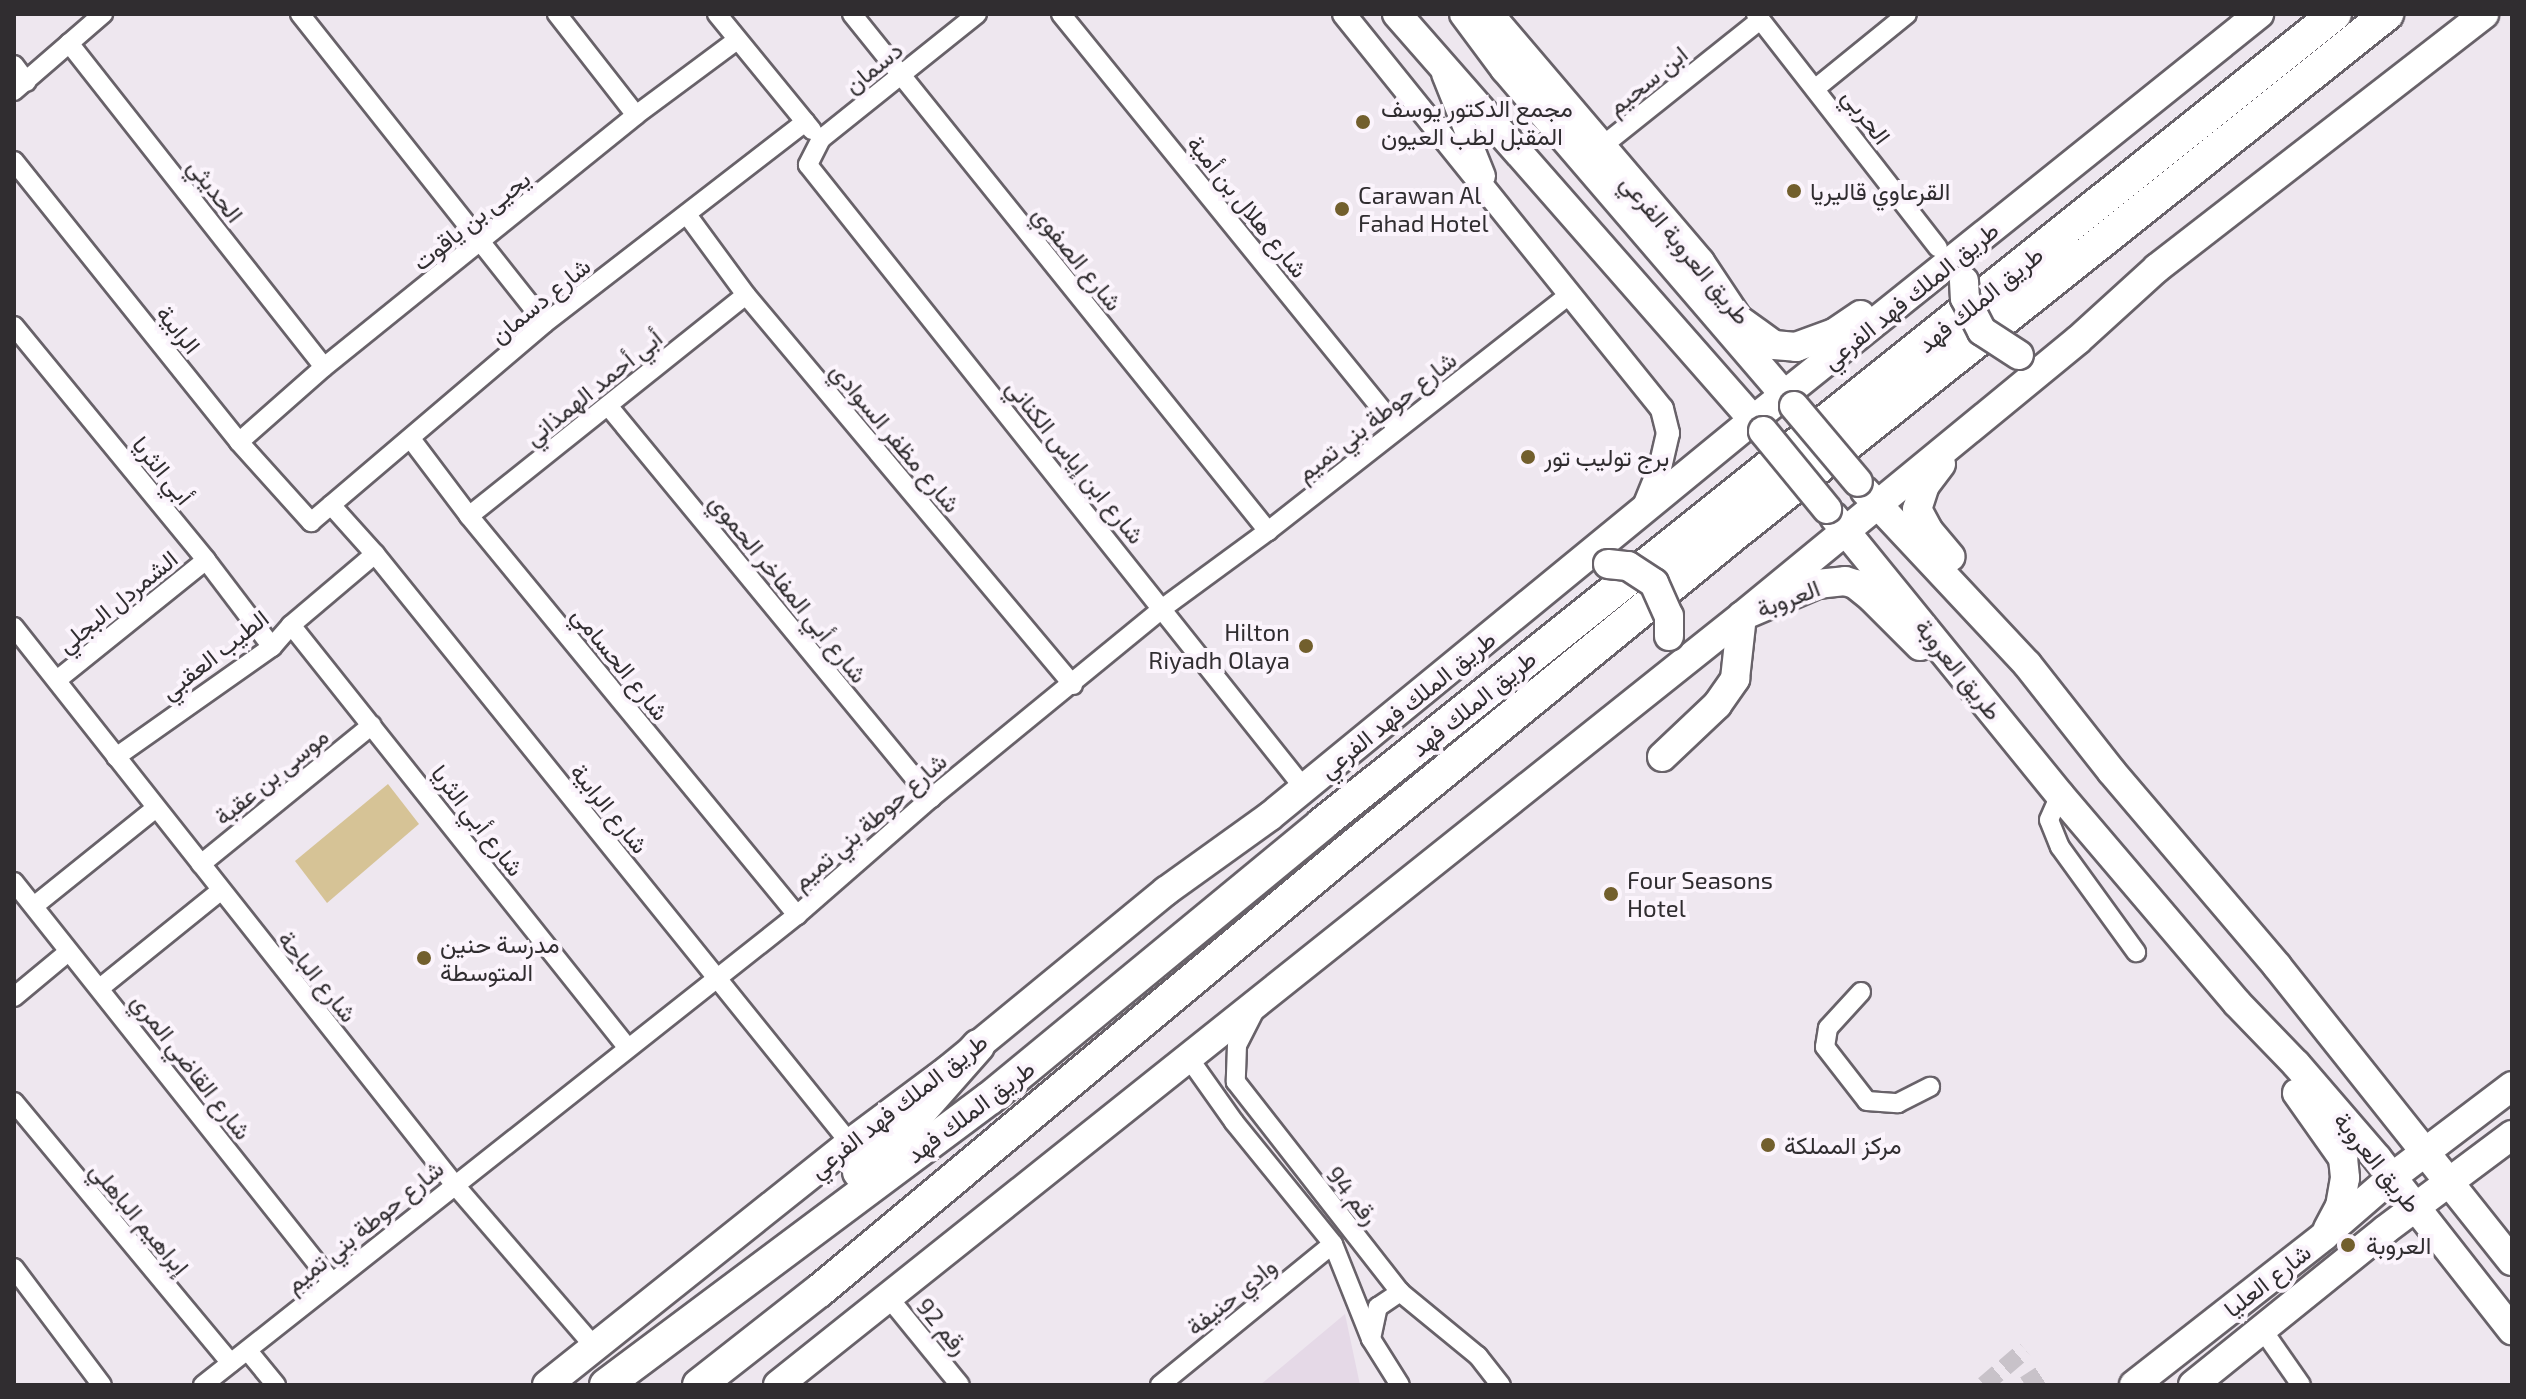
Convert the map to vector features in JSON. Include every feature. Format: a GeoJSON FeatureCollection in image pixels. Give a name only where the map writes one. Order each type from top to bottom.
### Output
{"type":"FeatureCollection","features":[{"type":"Feature","properties":{"kind":"highway","name":"طريق الملك فهد"},"geometry":{"type":"LineString","coordinates":[[606,1385],[990,1098],[1322,824],[2335,14]]}},
{"type":"Feature","properties":{"kind":"highway","name":"طريق الملك فهد"},"geometry":{"type":"LineString","coordinates":[[699,1385],[1724,543],[2387,14]]}},
{"type":"Feature","properties":{"kind":"highway"},"geometry":{"type":"LineString","coordinates":[[808,1232],[852,1177],[904,1130],[978,1046]]}},
{"type":"Feature","properties":{"kind":"highway"},"geometry":{"type":"LineString","coordinates":[[735,1385],[783,1341],[793,1310]]}},
{"type":"Feature","properties":{"kind":"main road","name":"طريق العروبة"},"geometry":{"type":"LineString","coordinates":[[1397,14],[1758,426],[1983,697],[2060,795],[2237,1003],[2296,1064],[2512,1330]]}},
{"type":"Feature","properties":{"kind":"main road","name":"طريق العروبة"},"geometry":{"type":"LineString","coordinates":[[1464,14],[1505,69],[1858,482],[2027,664],[2426,1151],[2512,1261]]}},
{"type":"Feature","properties":{"kind":"main road","name":"طريق العروبة الفرعي"},"geometry":{"type":"LineString","coordinates":[[1489,14],[1700,262],[1738,319],[1774,345],[1796,347],[1815,342],[1853,321],[1938,248],[2014,194],[2082,157]]}},
{"type":"Feature","properties":{"kind":"main road","name":"طريق الملك فهد الفرعي"},"geometry":{"type":"LineString","coordinates":[[547,1385],[850,1143],[978,1046],[1166,891],[1304,788],[1642,511],[1790,401],[2259,14]]}},
{"type":"Feature","properties":{"kind":"main road"},"geometry":{"type":"LineString","coordinates":[[2082,157],[1987,233],[1967,264],[1965,298],[1982,331],[2006,350],[2019,355],[2032,355],[2045,349],[2100,306],[2157,268],[2484,14]]}},
{"type":"Feature","properties":{"kind":"main road"},"geometry":{"type":"LineString","coordinates":[[778,1385],[1742,616],[1836,520],[1878,505],[2078,340],[2157,268]]}},
{"type":"Feature","properties":{"kind":"main road"},"geometry":{"type":"LineString","coordinates":[[1708,303],[1738,319],[1763,369]]}},
{"type":"Feature","properties":{"kind":"main road"},"geometry":{"type":"LineString","coordinates":[[1968,430],[1925,485],[1917,509],[1928,530],[2006,622],[2027,664]]}},
{"type":"Feature","properties":{"kind":"main road"},"geometry":{"type":"LineString","coordinates":[[1552,587],[1608,564],[1628,566],[1654,583],[1669,616],[1669,636],[1658,666],[1637,698]]}},
{"type":"Feature","properties":{"kind":"main road","name":"العروبة"},"geometry":{"type":"LineString","coordinates":[[1742,616],[1817,584],[1836,581],[1855,584],[1937,664],[1983,697]]}},
{"type":"Feature","properties":{"kind":"main road"},"geometry":{"type":"LineString","coordinates":[[1662,757],[1717,705],[1735,679],[1742,616]]}},
{"type":"Feature","properties":{"kind":"main road"},"geometry":{"type":"LineString","coordinates":[[2237,1003],[2246,1026],[2261,1049],[2338,1146],[2343,1158],[2345,1178],[2340,1206],[2324,1236]]}},
{"type":"Feature","properties":{"kind":"main road","name":"شارع العليا"},"geometry":{"type":"LineString","coordinates":[[2134,1385],[2324,1236],[2391,1178],[2512,1086]]}},
{"type":"Feature","properties":{"kind":"main road","name":"شارع العليا"},"geometry":{"type":"LineString","coordinates":[[2193,1385],[2415,1207],[2512,1135]]}},
{"type":"Feature","properties":{"kind":"street"},"geometry":{"type":"LineString","coordinates":[[14,65],[21,86],[103,14]]}},
{"type":"Feature","properties":{"kind":"street"},"geometry":{"type":"LineString","coordinates":[[300,14],[479,245],[545,323]]}},
{"type":"Feature","properties":{"kind":"street"},"geometry":{"type":"LineString","coordinates":[[557,14],[636,115]]}},
{"type":"Feature","properties":{"kind":"street"},"geometry":{"type":"LineString","coordinates":[[717,14],[821,139]]}},
{"type":"Feature","properties":{"kind":"street","name":"شارع الصفوي"},"geometry":{"type":"LineString","coordinates":[[852,14],[1268,531]]}},
{"type":"Feature","properties":{"kind":"street","name":"دسمان"},"geometry":{"type":"LineString","coordinates":[[808,165],[821,139],[977,14]]}},
{"type":"Feature","properties":{"kind":"street","name":"شارع هلال بن أمية"},"geometry":{"type":"LineString","coordinates":[[1061,14],[1397,428]]}},
{"type":"Feature","properties":{"kind":"street"},"geometry":{"type":"LineString","coordinates":[[1344,14],[1662,409],[1668,433],[1660,467],[1642,511]]}},
{"type":"Feature","properties":{"kind":"street"},"geometry":{"type":"LineString","coordinates":[[1816,88],[1907,14]]}},
{"type":"Feature","properties":{"kind":"street","name":"ابن سحيم"},"geometry":{"type":"LineString","coordinates":[[1601,147],[1758,17]]}},
{"type":"Feature","properties":{"kind":"street","name":"الحربي"},"geometry":{"type":"LineString","coordinates":[[1758,17],[1938,248]]}},
{"type":"Feature","properties":{"kind":"street","name":"يحيى بن ياقوت"},"geometry":{"type":"LineString","coordinates":[[239,442],[324,367],[479,245],[636,115],[737,40]]}},
{"type":"Feature","properties":{"kind":"street","name":"الحديثي"},"geometry":{"type":"LineString","coordinates":[[69,43],[324,367]]}},
{"type":"Feature","properties":{"kind":"street"},"geometry":{"type":"LineString","coordinates":[[1440,65],[1493,197]]}},
{"type":"Feature","properties":{"kind":"street","name":"شارع دسمان"},"geometry":{"type":"LineString","coordinates":[[311,522],[545,323],[688,216],[805,122]]}},
{"type":"Feature","properties":{"kind":"street","name":"الرابية"},"geometry":{"type":"LineString","coordinates":[[14,161],[239,442],[311,522]]}},
{"type":"Feature","properties":{"kind":"street","name":"شارع ابن إياس الكناني"},"geometry":{"type":"LineString","coordinates":[[808,165],[1304,788]]}},
{"type":"Feature","properties":{"kind":"street","name":"شارع مظفر السوادي"},"geometry":{"type":"LineString","coordinates":[[688,216],[746,295],[1073,685]]}},
{"type":"Feature","properties":{"kind":"street","name":"أبي أحمد الهمذاني"},"geometry":{"type":"LineString","coordinates":[[469,516],[746,295]]}},
{"type":"Feature","properties":{"kind":"street","name":"شارع حوطة بني تميم"},"geometry":{"type":"LineString","coordinates":[[203,1385],[797,915],[931,798],[1073,685],[1163,608],[1268,531],[1568,296]]}},
{"type":"Feature","properties":{"kind":"street","name":"أبي الثريا"},"geometry":{"type":"LineString","coordinates":[[14,326],[206,560],[272,647]]}},
{"type":"Feature","properties":{"kind":"street","name":"شارع أبي المفاخر الحموي"},"geometry":{"type":"LineString","coordinates":[[609,407],[931,798]]}},
{"type":"Feature","properties":{"kind":"street","name":"شارع الحسامي"},"geometry":{"type":"LineString","coordinates":[[411,439],[469,516],[797,915]]}},
{"type":"Feature","properties":{"kind":"street","name":"شارع الرابية"},"geometry":{"type":"LineString","coordinates":[[331,505],[375,554],[850,1143]]}},
{"type":"Feature","properties":{"kind":"street","name":"الطيب العقبي"},"geometry":{"type":"LineString","coordinates":[[116,757],[272,647],[291,625],[375,554]]}},
{"type":"Feature","properties":{"kind":"street","name":"الشمردل البجلي"},"geometry":{"type":"LineString","coordinates":[[57,680],[206,560]]}},
{"type":"Feature","properties":{"kind":"street","name":"شارع أبي الثريا"},"geometry":{"type":"LineString","coordinates":[[291,625],[627,1047]]}},
{"type":"Feature","properties":{"kind":"street","name":"شارع الباحة"},"geometry":{"type":"LineString","coordinates":[[14,627],[454,1184],[594,1346]]}},
{"type":"Feature","properties":{"kind":"street","name":"موسى بن عقبة"},"geometry":{"type":"LineString","coordinates":[[201,864],[372,725]]}},
{"type":"Feature","properties":{"kind":"street"},"geometry":{"type":"LineString","coordinates":[[2060,795],[2049,820],[2060,847],[2136,952]]}},
{"type":"Feature","properties":{"kind":"street"},"geometry":{"type":"LineString","coordinates":[[34,906],[156,808]]}},
{"type":"Feature","properties":{"kind":"street","name":"شارع القاضي المري"},"geometry":{"type":"LineString","coordinates":[[14,882],[67,953],[100,988],[331,1281]]}},
{"type":"Feature","properties":{"kind":"street"},"geometry":{"type":"LineString","coordinates":[[100,988],[220,891]]}},
{"type":"Feature","properties":{"kind":"street"},"geometry":{"type":"LineString","coordinates":[[14,997],[67,953]]}},
{"type":"Feature","properties":{"kind":"street"},"geometry":{"type":"LineString","coordinates":[[1861,992],[1828,1028],[1825,1047],[1867,1101],[1898,1103],[1930,1087]]}},
{"type":"Feature","properties":{"kind":"street","name":"رقم 94"},"geometry":{"type":"LineString","coordinates":[[1257,1005],[1237,1045],[1236,1082],[1307,1177],[1400,1292],[1478,1356],[1501,1385]]}},
{"type":"Feature","properties":{"kind":"street","name":"رقم 94"},"geometry":{"type":"LineString","coordinates":[[1188,1057],[1234,1122],[1333,1244],[1371,1339],[1400,1385]]}},
{"type":"Feature","properties":{"kind":"street","name":"إبراهيم الباهلي"},"geometry":{"type":"LineString","coordinates":[[16,1111],[231,1363]]}},
{"type":"Feature","properties":{"kind":"street"},"geometry":{"type":"LineString","coordinates":[[1234,1122],[1254,1131],[1290,1173],[1307,1177]]}},
{"type":"Feature","properties":{"kind":"street","name":"وادي حنيفة"},"geometry":{"type":"LineString","coordinates":[[1160,1385],[1333,1244]]}},
{"type":"Feature","properties":{"kind":"street"},"geometry":{"type":"LineString","coordinates":[[14,1268],[102,1385]]}},
{"type":"Feature","properties":{"kind":"street"},"geometry":{"type":"LineString","coordinates":[[1371,1339],[1378,1307],[1400,1292]]}},
{"type":"Feature","properties":{"kind":"street","name":"رقم 92"},"geometry":{"type":"LineString","coordinates":[[889,1298],[960,1385]]}},
{"type":"Feature","properties":{"kind":"street"},"geometry":{"type":"LineString","coordinates":[[2262,1329],[2301,1385]]}},
{"type":"Feature","properties":{"kind":"street"},"geometry":{"type":"LineString","coordinates":[[248,1351],[276,1385]]}},
{"type":"Feature","properties":{"kind":"shaded area"},"geometry":{"type":"Polygon","coordinates":[[[388,784],[419,824],[327,903],[295,861],[388,784]]]}},
{"type":"Feature","properties":{"kind":"shaded area"},"geometry":{"type":"Polygon","coordinates":[[[1345,1314],[1360,1385],[1260,1385],[1345,1314]]]}},
{"type":"Feature","properties":{"kind":"tunnel"},"geometry":{"type":"LineString","coordinates":[[1984,1385],[2025,1350]]}},
{"type":"Feature","properties":{"kind":"tunnel"},"geometry":{"type":"LineString","coordinates":[[2025,1385],[2045,1372]]}},
{"type":"Feature","properties":{"kind":"place","name":"مجمع الدكتور يوسف المقبل لطب العيون"},"geometry":{"type":"Point","coordinates":[1363,122]}},
{"type":"Feature","properties":{"kind":"place","name":"القرعاوي قاليريا"},"geometry":{"type":"Point","coordinates":[1794,191]}},
{"type":"Feature","properties":{"kind":"place","name":"Carawan Al Fahad Hotel"},"geometry":{"type":"Point","coordinates":[1342,209]}},
{"type":"Feature","properties":{"kind":"place","name":"برج توليب تور"},"geometry":{"type":"Point","coordinates":[1528,457]}},
{"type":"Feature","properties":{"kind":"place","name":"Hilton Riyadh Olaya"},"geometry":{"type":"Point","coordinates":[1306,646]}},
{"type":"Feature","properties":{"kind":"place","name":"Four Seasons Hotel"},"geometry":{"type":"Point","coordinates":[1611,894]}},
{"type":"Feature","properties":{"kind":"place","name":"مدرسة حنين المتوسطة"},"geometry":{"type":"Point","coordinates":[424,958]}},
{"type":"Feature","properties":{"kind":"place","name":"مركز المملكة"},"geometry":{"type":"Point","coordinates":[1768,1145]}},
{"type":"Feature","properties":{"kind":"place","name":"العروبة"},"geometry":{"type":"Point","coordinates":[2348,1245]}}]}
